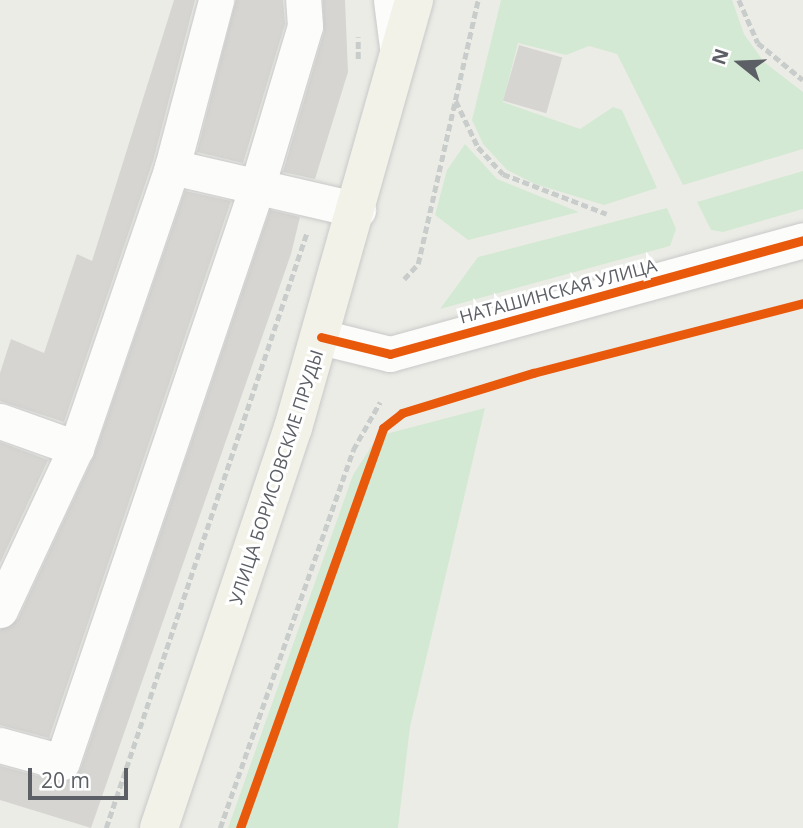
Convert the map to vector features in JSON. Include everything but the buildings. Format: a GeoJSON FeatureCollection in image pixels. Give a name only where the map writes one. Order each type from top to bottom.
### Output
{"type":"FeatureCollection","features":[{"type":"Feature","properties":{"kind":"main road","name":"УЛИЦА БОРИСОВСКИЕ ПРУДЫ"},"geometry":{"type":"LineString","coordinates":[[159,828],[321,337],[414,0]]}},
{"type":"Feature","properties":{"kind":"street"},"geometry":{"type":"LineString","coordinates":[[0,610],[76,447],[172,167],[216,0]]}},
{"type":"Feature","properties":{"kind":"street"},"geometry":{"type":"LineString","coordinates":[[0,745],[62,762],[257,187],[305,26],[303,0]]}},
{"type":"Feature","properties":{"kind":"street"},"geometry":{"type":"LineString","coordinates":[[391,0],[399,58]]}},
{"type":"Feature","properties":{"kind":"street"},"geometry":{"type":"LineString","coordinates":[[172,167],[358,210]]}},
{"type":"Feature","properties":{"kind":"street","name":"НАТАШИНСКАЯ УЛИЦА"},"geometry":{"type":"LineString","coordinates":[[321,337],[390,354],[803,240]]}},
{"type":"Feature","properties":{"kind":"street"},"geometry":{"type":"LineString","coordinates":[[0,421],[76,447]]}},
{"type":"Feature","properties":{"kind":"path"},"geometry":{"type":"LineString","coordinates":[[404,279],[418,264],[478,0]]}},
{"type":"Feature","properties":{"kind":"path"},"geometry":{"type":"LineString","coordinates":[[738,0],[758,43],[803,80]]}},
{"type":"Feature","properties":{"kind":"path"},"geometry":{"type":"LineString","coordinates":[[357,73],[359,24]]}},
{"type":"Feature","properties":{"kind":"path"},"geometry":{"type":"LineString","coordinates":[[455,100],[478,147],[503,174],[607,214]]}},
{"type":"Feature","properties":{"kind":"path"},"geometry":{"type":"LineString","coordinates":[[106,828],[317,199]]}},
{"type":"Feature","properties":{"kind":"path"},"geometry":{"type":"LineString","coordinates":[[220,828],[357,452],[380,402]]}},
{"type":"Feature","properties":{"kind":"green space"},"geometry":{"type":"Polygon","coordinates":[[[501,0],[732,0],[744,34],[764,62],[803,92],[803,149],[683,185],[617,54],[589,46],[566,55],[518,43],[503,102],[580,129],[613,107],[622,110],[657,188],[604,205],[535,184],[507,170],[483,144],[472,120],[501,0]]]}},
{"type":"Feature","properties":{"kind":"green space"},"geometry":{"type":"Polygon","coordinates":[[[465,144],[497,179],[579,212],[468,240],[435,215],[447,170],[465,144]]]}},
{"type":"Feature","properties":{"kind":"green space"},"geometry":{"type":"Polygon","coordinates":[[[803,171],[803,209],[723,232],[711,230],[697,202],[803,171]]]}},
{"type":"Feature","properties":{"kind":"green space"},"geometry":{"type":"Polygon","coordinates":[[[667,208],[676,229],[670,246],[440,309],[478,257],[667,208]]]}},
{"type":"Feature","properties":{"kind":"green space"},"geometry":{"type":"Polygon","coordinates":[[[485,408],[410,727],[398,828],[228,828],[353,475],[378,436],[485,408]]]}},
{"type":"Feature","properties":{"kind":"cycle path"},"geometry":{"type":"LineString","coordinates":[[321,337],[390,354],[803,240]]}},
{"type":"Feature","properties":{"kind":"cycle path"},"geometry":{"type":"LineString","coordinates":[[240,828],[383,428],[402,413],[533,373],[803,303]]}}]}
